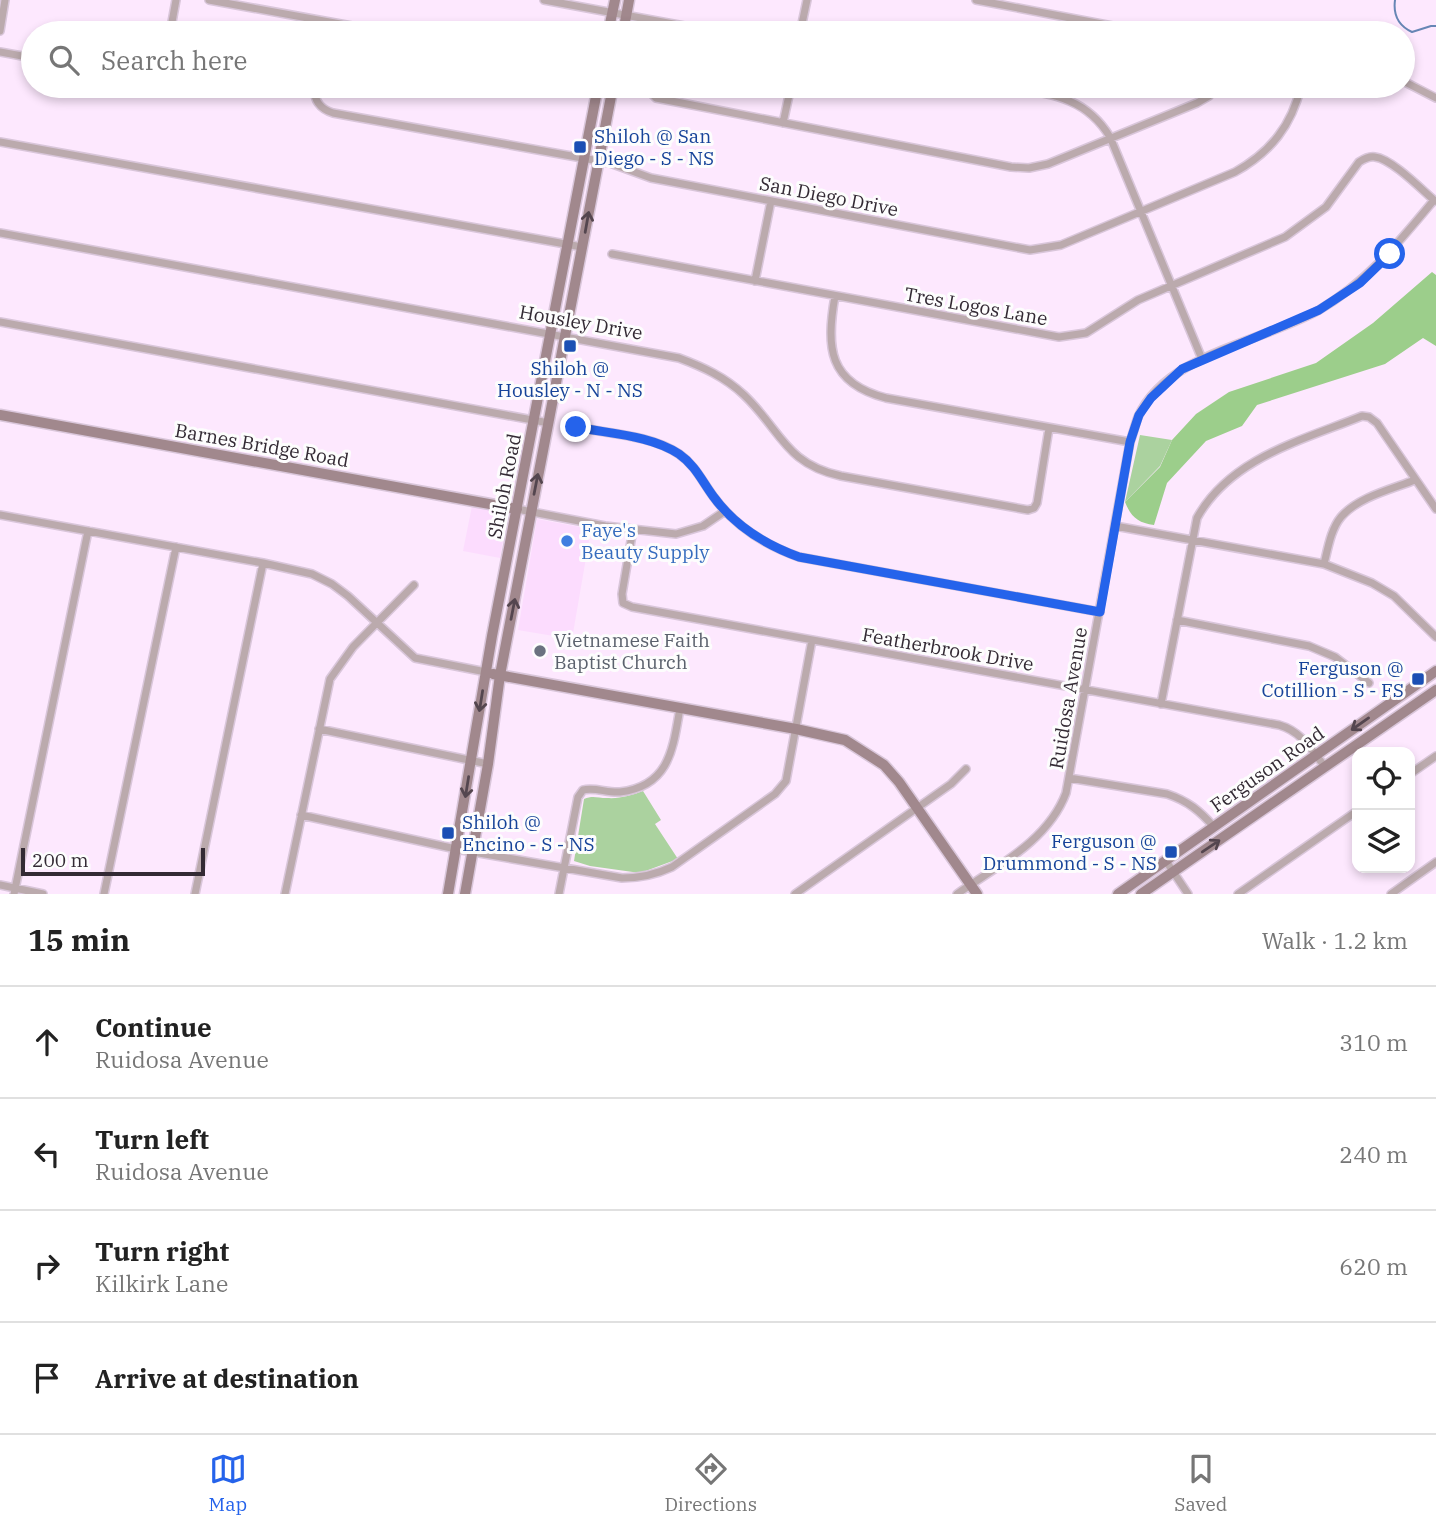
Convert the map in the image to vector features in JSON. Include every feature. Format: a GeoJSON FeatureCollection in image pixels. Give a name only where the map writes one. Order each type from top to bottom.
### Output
{"type":"FeatureCollection","features":[{"type":"Feature","properties":{"kind":"main road"},"geometry":{"type":"LineString","coordinates":[[610,21],[615,0]]}},
{"type":"Feature","properties":{"kind":"main road"},"geometry":{"type":"LineString","coordinates":[[626,21],[629,0]]}},
{"type":"Feature","properties":{"kind":"main road","name":"Shiloh Road"},"geometry":{"type":"LineString","coordinates":[[448,894],[486,672],[596,98]]}},
{"type":"Feature","properties":{"kind":"main road","name":"Shiloh Road"},"geometry":{"type":"LineString","coordinates":[[464,894],[488,764],[500,675],[611,98]]}},
{"type":"Feature","properties":{"kind":"main road","name":"Barnes Bridge Road"},"geometry":{"type":"LineString","coordinates":[[0,415],[517,509]]}},
{"type":"Feature","properties":{"kind":"main road","name":"Ferguson Road"},"geometry":{"type":"LineString","coordinates":[[1118,894],[1436,671]]}},
{"type":"Feature","properties":{"kind":"main road"},"geometry":{"type":"LineString","coordinates":[[486,672],[831,736],[858,747],[884,765],[974,889]]}},
{"type":"Feature","properties":{"kind":"main road","name":"Ferguson Road"},"geometry":{"type":"LineString","coordinates":[[1141,894],[1436,690]]}},
{"type":"Feature","properties":{"kind":"street"},"geometry":{"type":"LineString","coordinates":[[0,31],[5,0]]}},
{"type":"Feature","properties":{"kind":"street"},"geometry":{"type":"LineString","coordinates":[[172,21],[176,0]]}},
{"type":"Feature","properties":{"kind":"street"},"geometry":{"type":"LineString","coordinates":[[209,0],[321,21]]}},
{"type":"Feature","properties":{"kind":"street"},"geometry":{"type":"LineString","coordinates":[[544,0],[659,21]]}},
{"type":"Feature","properties":{"kind":"street"},"geometry":{"type":"LineString","coordinates":[[803,21],[807,0]]}},
{"type":"Feature","properties":{"kind":"street"},"geometry":{"type":"LineString","coordinates":[[976,0],[1086,21]]}},
{"type":"Feature","properties":{"kind":"street"},"geometry":{"type":"LineString","coordinates":[[0,52],[21,56]]}},
{"type":"Feature","properties":{"kind":"street"},"geometry":{"type":"LineString","coordinates":[[1415,87],[1436,98]]}},
{"type":"Feature","properties":{"kind":"street","name":"San Diego Drive"},"geometry":{"type":"LineString","coordinates":[[316,98],[324,110],[333,113],[584,158],[651,178],[1030,250],[1062,245],[1252,162],[1288,124],[1297,98]]}},
{"type":"Feature","properties":{"kind":"street"},"geometry":{"type":"LineString","coordinates":[[656,98],[1012,167],[1048,164],[1206,98]]}},
{"type":"Feature","properties":{"kind":"street"},"geometry":{"type":"LineString","coordinates":[[783,123],[788,98]]}},
{"type":"Feature","properties":{"kind":"street"},"geometry":{"type":"LineString","coordinates":[[1064,98],[1078,103],[1092,113],[1110,137],[1202,359]]}},
{"type":"Feature","properties":{"kind":"street"},"geometry":{"type":"LineString","coordinates":[[0,142],[582,247]]}},
{"type":"Feature","properties":{"kind":"street","name":"Tres Logos Lane"},"geometry":{"type":"LineString","coordinates":[[612,254],[1059,337],[1086,333],[1129,305],[1285,237],[1326,206],[1359,162],[1372,156],[1389,163],[1435,200]]}},
{"type":"Feature","properties":{"kind":"street","name":"Ruidosa Avenue"},"geometry":{"type":"LineString","coordinates":[[957,894],[974,889],[1044,830],[1061,806],[1069,778],[1130,442],[1139,415],[1151,398],[1182,369],[1297,321],[1360,283],[1390,254],[1435,200]]}},
{"type":"Feature","properties":{"kind":"street"},"geometry":{"type":"LineString","coordinates":[[755,281],[771,201]]}},
{"type":"Feature","properties":{"kind":"street","name":"Housley Drive"},"geometry":{"type":"LineString","coordinates":[[0,233],[667,355],[721,376],[745,396],[800,460],[841,476],[1028,510],[1034,508],[1037,503],[1049,428]]}},
{"type":"Feature","properties":{"kind":"street"},"geometry":{"type":"LineString","coordinates":[[835,296],[830,323],[832,352],[843,374],[861,389],[886,398],[1130,442]]}},
{"type":"Feature","properties":{"kind":"street"},"geometry":{"type":"LineString","coordinates":[[0,322],[549,422]]}},
{"type":"Feature","properties":{"kind":"street"},"geometry":{"type":"LineString","coordinates":[[1161,704],[1197,518],[1205,502],[1243,467],[1262,456],[1362,416],[1374,420],[1436,509]]}},
{"type":"Feature","properties":{"kind":"street"},"geometry":{"type":"LineString","coordinates":[[576,427],[665,446],[691,464],[725,511],[766,543],[799,557],[1100,612]]}},
{"type":"Feature","properties":{"kind":"street"},"geometry":{"type":"LineString","coordinates":[[1324,564],[1332,534],[1342,516],[1363,501],[1415,480]]}},
{"type":"Feature","properties":{"kind":"street"},"geometry":{"type":"LineString","coordinates":[[517,509],[605,526],[676,534],[703,526],[725,511]]}},
{"type":"Feature","properties":{"kind":"street"},"geometry":{"type":"LineString","coordinates":[[0,517],[294,569],[332,584],[415,658],[486,672]]}},
{"type":"Feature","properties":{"kind":"street"},"geometry":{"type":"LineString","coordinates":[[1115,526],[1324,564],[1350,572],[1394,596],[1436,637]]}},
{"type":"Feature","properties":{"kind":"street","name":"Featherbrook Drive"},"geometry":{"type":"LineString","coordinates":[[633,529],[622,594],[624,603],[632,607],[1287,727],[1300,736],[1325,767]]}},
{"type":"Feature","properties":{"kind":"street"},"geometry":{"type":"LineString","coordinates":[[15,891],[88,531]]}},
{"type":"Feature","properties":{"kind":"street"},"geometry":{"type":"LineString","coordinates":[[104,894],[176,547]]}},
{"type":"Feature","properties":{"kind":"street"},"geometry":{"type":"LineString","coordinates":[[195,894],[263,563]]}},
{"type":"Feature","properties":{"kind":"street"},"geometry":{"type":"LineString","coordinates":[[285,894],[330,679],[353,648],[414,586]]}},
{"type":"Feature","properties":{"kind":"street"},"geometry":{"type":"LineString","coordinates":[[1177,620],[1309,646],[1335,657],[1368,684]]}},
{"type":"Feature","properties":{"kind":"street"},"geometry":{"type":"LineString","coordinates":[[301,815],[472,852],[622,878],[641,878],[672,867],[780,790],[788,773],[812,640]]}},
{"type":"Feature","properties":{"kind":"street"},"geometry":{"type":"LineString","coordinates":[[559,894],[578,797],[583,790],[590,788],[618,792],[642,786],[654,779],[664,769],[673,751],[680,708]]}},
{"type":"Feature","properties":{"kind":"street"},"geometry":{"type":"LineString","coordinates":[[319,729],[488,764]]}},
{"type":"Feature","properties":{"kind":"street"},"geometry":{"type":"LineString","coordinates":[[1415,771],[1436,756]]}},
{"type":"Feature","properties":{"kind":"street"},"geometry":{"type":"LineString","coordinates":[[795,894],[951,784],[966,769]]}},
{"type":"Feature","properties":{"kind":"street"},"geometry":{"type":"LineString","coordinates":[[1069,778],[1183,799],[1198,809],[1214,827]]}},
{"type":"Feature","properties":{"kind":"street"},"geometry":{"type":"LineString","coordinates":[[1238,894],[1352,814]]}},
{"type":"Feature","properties":{"kind":"street"},"geometry":{"type":"LineString","coordinates":[[1166,861],[1188,894]]}},
{"type":"Feature","properties":{"kind":"street"},"geometry":{"type":"LineString","coordinates":[[1396,892],[1436,862]]}},
{"type":"Feature","properties":{"kind":"street"},"geometry":{"type":"LineString","coordinates":[[0,885],[15,891],[43,894]]}},
{"type":"Feature","properties":{"kind":"shaded area"},"geometry":{"type":"Polygon","coordinates":[[[472,506],[504,512],[507,516],[500,558],[463,551],[472,506]]]}},
{"type":"Feature","properties":{"kind":"shaded area"},"geometry":{"type":"Polygon","coordinates":[[[537,519],[591,529],[572,639],[518,630],[537,519]]]}},
{"type":"Feature","properties":{"kind":"green space"},"geometry":{"type":"Polygon","coordinates":[[[1432,272],[1436,275],[1436,346],[1423,338],[1385,364],[1257,405],[1242,426],[1206,441],[1167,483],[1154,525],[1139,521],[1130,512],[1125,502],[1160,467],[1172,440],[1196,414],[1229,392],[1316,363],[1373,323],[1432,272]]]}},
{"type":"Feature","properties":{"kind":"green space"},"geometry":{"type":"Polygon","coordinates":[[[1140,435],[1172,440],[1160,466],[1125,502],[1140,435]]]}},
{"type":"Feature","properties":{"kind":"green space"},"geometry":{"type":"Polygon","coordinates":[[[643,791],[661,820],[655,824],[678,859],[640,873],[574,861],[584,799],[621,797],[643,791]]]}},
{"type":"Feature","properties":{"kind":"waterway"},"geometry":{"type":"LineString","coordinates":[[1395,0],[1399,21]]}},
{"type":"Feature","properties":{"kind":"waterway"},"geometry":{"type":"LineString","coordinates":[[1415,31],[1436,26]]}},
{"type":"Feature","properties":{"kind":"place","name":"Shiloh @ San Diego - S - NS"},"geometry":{"type":"Point","coordinates":[580,147]}},
{"type":"Feature","properties":{"kind":"place","name":"Shiloh @ Housley - N - NS"},"geometry":{"type":"Point","coordinates":[570,346]}},
{"type":"Feature","properties":{"kind":"place","name":"Faye's Beauty Supply"},"geometry":{"type":"Point","coordinates":[567,541]}},
{"type":"Feature","properties":{"kind":"place","name":"Vietnamese Faith Baptist Church"},"geometry":{"type":"Point","coordinates":[540,651]}},
{"type":"Feature","properties":{"kind":"place","name":"Ferguson @ Cotillion - S - FS"},"geometry":{"type":"Point","coordinates":[1418,679]}},
{"type":"Feature","properties":{"kind":"place","name":"Shiloh @ Encino - S - NS"},"geometry":{"type":"Point","coordinates":[448,833]}},
{"type":"Feature","properties":{"kind":"place","name":"Ferguson @ Drummond - S - NS"},"geometry":{"type":"Point","coordinates":[1171,852]}},
{"type":"Feature","properties":{"kind":"route"},"geometry":{"type":"LineString","coordinates":[[576,427],[647,441],[665,446],[681,455],[691,464],[725,511],[754,535],[779,550],[817,562],[1100,612],[1130,442],[1139,415],[1151,398],[1182,369],[1319,310],[1360,283],[1390,254]]}}]}
